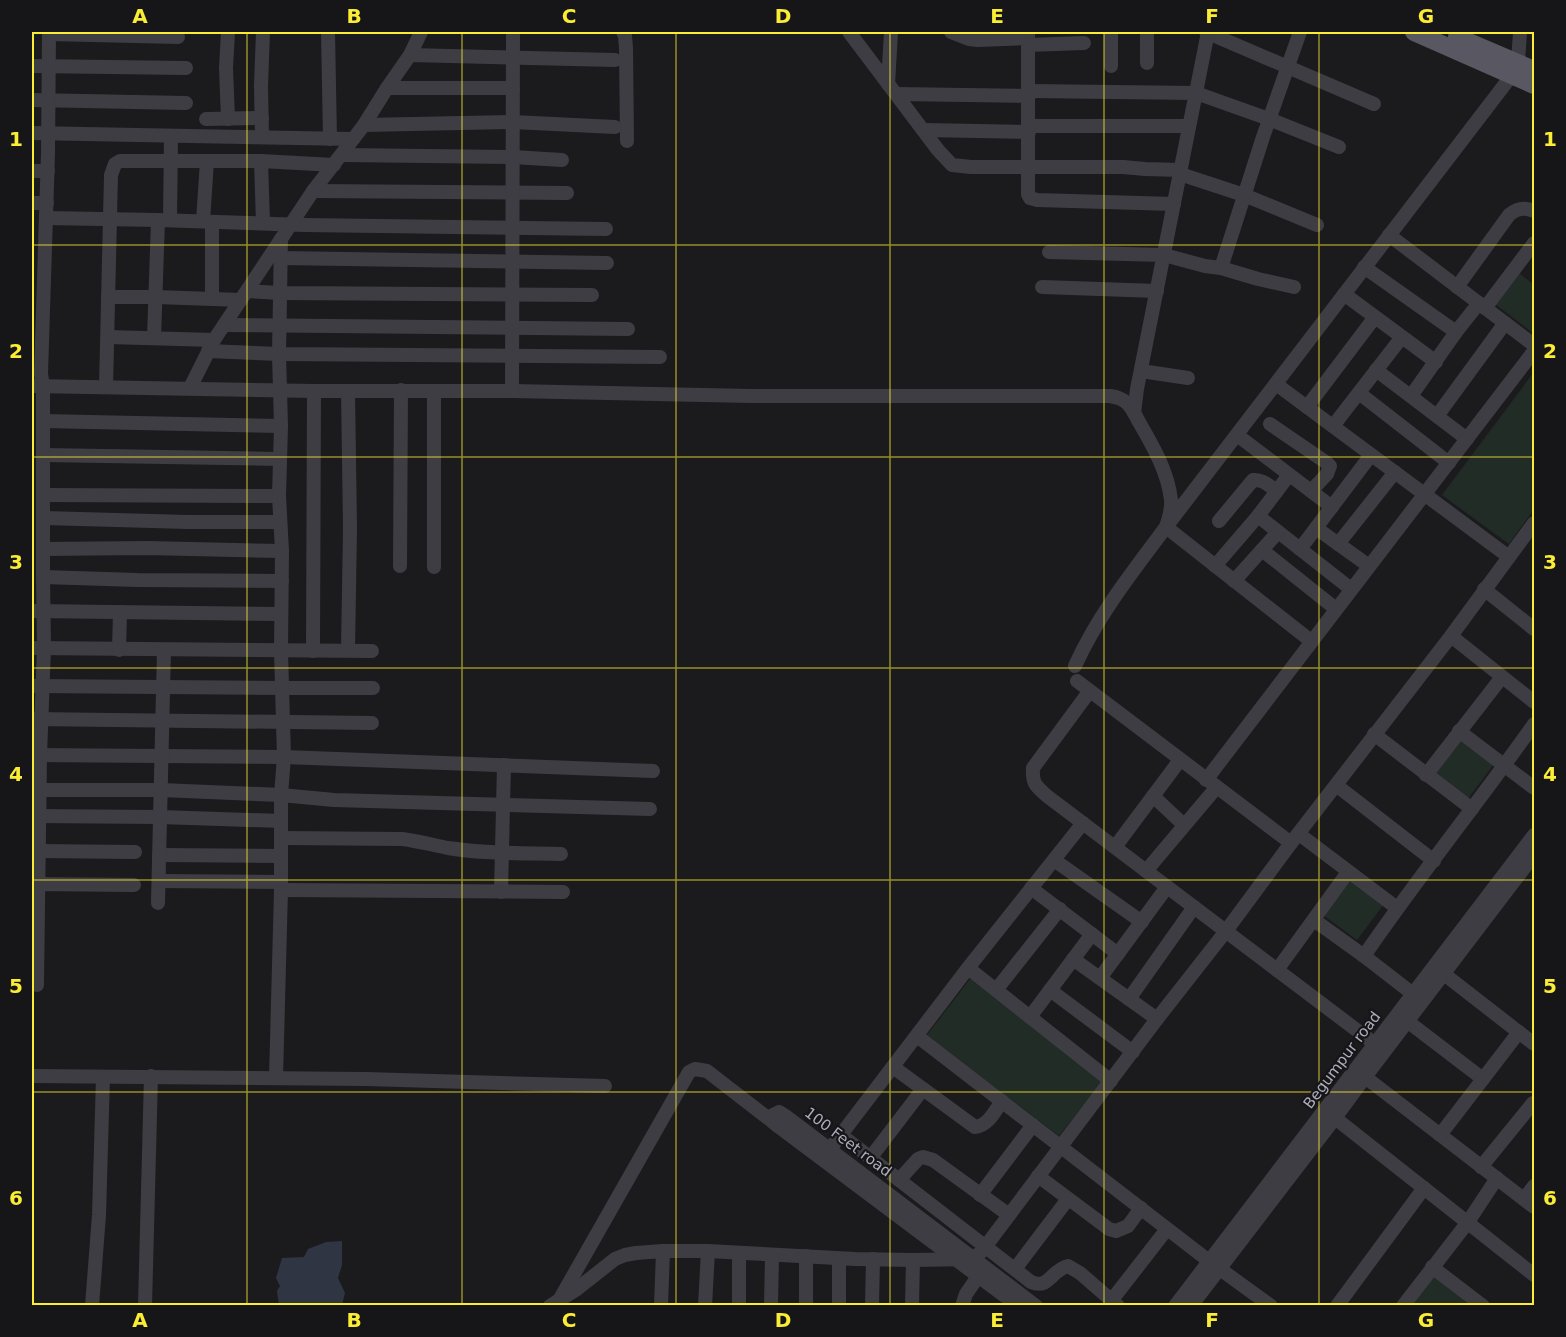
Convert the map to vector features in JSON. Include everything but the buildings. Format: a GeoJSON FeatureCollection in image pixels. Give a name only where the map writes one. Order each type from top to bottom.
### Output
{"type":"FeatureCollection","features":[{"type":"Feature","properties":{"kind":"main road"},"geometry":{"type":"LineString","coordinates":[[1414,32],[1522,69]]}},
{"type":"Feature","properties":{"kind":"main road"},"geometry":{"type":"LineString","coordinates":[[1444,32],[1522,69],[1534,85]]}},
{"type":"Feature","properties":{"kind":"street"},"geometry":{"type":"LineString","coordinates":[[228,32],[226,68],[228,118]]}},
{"type":"Feature","properties":{"kind":"street"},"geometry":{"type":"LineString","coordinates":[[262,137],[263,32]]}},
{"type":"Feature","properties":{"kind":"street"},"geometry":{"type":"LineString","coordinates":[[328,32],[330,138]]}},
{"type":"Feature","properties":{"kind":"street"},"geometry":{"type":"LineString","coordinates":[[190,388],[211,346],[262,266],[313,191],[364,125],[410,55],[421,32]]}},
{"type":"Feature","properties":{"kind":"street"},"geometry":{"type":"LineString","coordinates":[[512,391],[513,32]]}},
{"type":"Feature","properties":{"kind":"street"},"geometry":{"type":"LineString","coordinates":[[623,32],[626,48],[627,141]]}},
{"type":"Feature","properties":{"kind":"street"},"geometry":{"type":"LineString","coordinates":[[849,32],[952,165],[1029,168],[1123,167],[1180,172],[1317,225]]}},
{"type":"Feature","properties":{"kind":"street"},"geometry":{"type":"LineString","coordinates":[[891,32],[892,89]]}},
{"type":"Feature","properties":{"kind":"street"},"geometry":{"type":"LineString","coordinates":[[951,32],[978,40],[1028,38],[1084,43]]}},
{"type":"Feature","properties":{"kind":"street"},"geometry":{"type":"LineString","coordinates":[[1111,66],[1112,32]]}},
{"type":"Feature","properties":{"kind":"street"},"geometry":{"type":"LineString","coordinates":[[1147,32],[1147,63]]}},
{"type":"Feature","properties":{"kind":"street"},"geometry":{"type":"LineString","coordinates":[[1134,413],[1207,32],[1374,104]]}},
{"type":"Feature","properties":{"kind":"street"},"geometry":{"type":"LineString","coordinates":[[1221,268],[1300,32]]}},
{"type":"Feature","properties":{"kind":"street"},"geometry":{"type":"LineString","coordinates":[[1075,666],[1101,618],[1166,527],[1389,235],[1522,69],[1520,32]]}},
{"type":"Feature","properties":{"kind":"street"},"geometry":{"type":"LineString","coordinates":[[37,985],[35,884],[39,850],[35,816],[35,755],[38,611],[43,577],[44,455],[37,418],[42,402],[37,386],[41,374],[37,305],[38,238],[46,218],[47,203],[49,33],[178,37]]}},
{"type":"Feature","properties":{"kind":"street"},"geometry":{"type":"LineString","coordinates":[[1028,38],[1028,194],[1030,198],[1174,204]]}},
{"type":"Feature","properties":{"kind":"street"},"geometry":{"type":"LineString","coordinates":[[410,55],[615,60]]}},
{"type":"Feature","properties":{"kind":"street"},"geometry":{"type":"LineString","coordinates":[[32,66],[186,68]]}},
{"type":"Feature","properties":{"kind":"street"},"geometry":{"type":"LineString","coordinates":[[387,88],[513,88]]}},
{"type":"Feature","properties":{"kind":"street"},"geometry":{"type":"LineString","coordinates":[[892,89],[1029,94],[1196,93],[1339,147]]}},
{"type":"Feature","properties":{"kind":"street"},"geometry":{"type":"LineString","coordinates":[[32,100],[186,102]]}},
{"type":"Feature","properties":{"kind":"street"},"geometry":{"type":"LineString","coordinates":[[206,119],[262,118]]}},
{"type":"Feature","properties":{"kind":"street"},"geometry":{"type":"LineString","coordinates":[[364,125],[513,122],[615,127]]}},
{"type":"Feature","properties":{"kind":"street"},"geometry":{"type":"LineString","coordinates":[[923,130],[1189,126]]}},
{"type":"Feature","properties":{"kind":"street"},"geometry":{"type":"LineString","coordinates":[[32,133],[353,139]]}},
{"type":"Feature","properties":{"kind":"street"},"geometry":{"type":"LineString","coordinates":[[154,338],[171,136]]}},
{"type":"Feature","properties":{"kind":"street"},"geometry":{"type":"LineString","coordinates":[[106,387],[111,174],[115,164],[120,161],[513,157],[562,160]]}},
{"type":"Feature","properties":{"kind":"street"},"geometry":{"type":"LineString","coordinates":[[207,161],[212,298]]}},
{"type":"Feature","properties":{"kind":"street"},"geometry":{"type":"LineString","coordinates":[[261,161],[263,223]]}},
{"type":"Feature","properties":{"kind":"street"},"geometry":{"type":"LineString","coordinates":[[32,171],[48,171]]}},
{"type":"Feature","properties":{"kind":"street"},"geometry":{"type":"LineString","coordinates":[[313,191],[567,193]]}},
{"type":"Feature","properties":{"kind":"street"},"geometry":{"type":"LineString","coordinates":[[32,203],[47,203]]}},
{"type":"Feature","properties":{"kind":"street"},"geometry":{"type":"LineString","coordinates":[[1457,287],[1509,215],[1526,208],[1534,211]]}},
{"type":"Feature","properties":{"kind":"street"},"geometry":{"type":"LineString","coordinates":[[46,218],[606,229]]}},
{"type":"Feature","properties":{"kind":"street"},"geometry":{"type":"LineString","coordinates":[[1389,235],[1534,345]]}},
{"type":"Feature","properties":{"kind":"street"},"geometry":{"type":"LineString","coordinates":[[276,1078],[281,795],[284,757],[281,651],[282,551],[279,496],[281,239]]}},
{"type":"Feature","properties":{"kind":"street"},"geometry":{"type":"LineString","coordinates":[[1411,396],[1456,332],[1530,259],[1534,243]]}},
{"type":"Feature","properties":{"kind":"street"},"geometry":{"type":"LineString","coordinates":[[1049,252],[1164,255],[1294,287]]}},
{"type":"Feature","properties":{"kind":"street"},"geometry":{"type":"LineString","coordinates":[[280,258],[607,263]]}},
{"type":"Feature","properties":{"kind":"street"},"geometry":{"type":"LineString","coordinates":[[1365,267],[1456,332]]}},
{"type":"Feature","properties":{"kind":"street"},"geometry":{"type":"LineString","coordinates":[[1042,287],[1157,291]]}},
{"type":"Feature","properties":{"kind":"street"},"geometry":{"type":"LineString","coordinates":[[108,297],[212,298],[280,293],[592,295]]}},
{"type":"Feature","properties":{"kind":"street"},"geometry":{"type":"LineString","coordinates":[[1344,294],[1436,362]]}},
{"type":"Feature","properties":{"kind":"street"},"geometry":{"type":"LineString","coordinates":[[1307,407],[1375,317]]}},
{"type":"Feature","properties":{"kind":"street"},"geometry":{"type":"LineString","coordinates":[[1437,416],[1505,323]]}},
{"type":"Feature","properties":{"kind":"street"},"geometry":{"type":"LineString","coordinates":[[224,325],[628,329]]}},
{"type":"Feature","properties":{"kind":"street"},"geometry":{"type":"LineString","coordinates":[[108,337],[154,338],[279,354],[660,357]]}},
{"type":"Feature","properties":{"kind":"street"},"geometry":{"type":"LineString","coordinates":[[1333,426],[1402,337]]}},
{"type":"Feature","properties":{"kind":"street"},"geometry":{"type":"LineString","coordinates":[[1146,871],[1184,825],[1311,641],[1534,351]]}},
{"type":"Feature","properties":{"kind":"street"},"geometry":{"type":"LineString","coordinates":[[1376,370],[1467,439]]}},
{"type":"Feature","properties":{"kind":"street"},"geometry":{"type":"LineString","coordinates":[[1141,371],[1188,378]]}},
{"type":"Feature","properties":{"kind":"street"},"geometry":{"type":"LineString","coordinates":[[1276,384],[1509,557]]}},
{"type":"Feature","properties":{"kind":"street"},"geometry":{"type":"LineString","coordinates":[[37,386],[751,396],[1110,396],[1126,402],[1155,449],[1171,501],[1166,527]]}},
{"type":"Feature","properties":{"kind":"street"},"geometry":{"type":"LineString","coordinates":[[400,390],[400,566]]}},
{"type":"Feature","properties":{"kind":"street"},"geometry":{"type":"LineString","coordinates":[[313,651],[314,391]]}},
{"type":"Feature","properties":{"kind":"street"},"geometry":{"type":"LineString","coordinates":[[348,391],[350,528],[348,650]]}},
{"type":"Feature","properties":{"kind":"street"},"geometry":{"type":"LineString","coordinates":[[434,391],[434,567]]}},
{"type":"Feature","properties":{"kind":"street"},"geometry":{"type":"LineString","coordinates":[[1359,393],[1449,463]]}},
{"type":"Feature","properties":{"kind":"street"},"geometry":{"type":"LineString","coordinates":[[37,418],[281,426]]}},
{"type":"Feature","properties":{"kind":"street"},"geometry":{"type":"LineString","coordinates":[[1270,424],[1330,466],[1327,474],[1311,491]]}},
{"type":"Feature","properties":{"kind":"street"},"geometry":{"type":"LineString","coordinates":[[1237,435],[1332,507]]}},
{"type":"Feature","properties":{"kind":"street"},"geometry":{"type":"LineString","coordinates":[[44,455],[280,459]]}},
{"type":"Feature","properties":{"kind":"street"},"geometry":{"type":"LineString","coordinates":[[1299,549],[1371,455]]}},
{"type":"Feature","properties":{"kind":"street"},"geometry":{"type":"LineString","coordinates":[[1338,544],[1395,472]]}},
{"type":"Feature","properties":{"kind":"street"},"geometry":{"type":"LineString","coordinates":[[1215,566],[1258,516],[1289,475]]}},
{"type":"Feature","properties":{"kind":"street"},"geometry":{"type":"LineString","coordinates":[[1219,521],[1253,480],[1259,479],[1277,491]]}},
{"type":"Feature","properties":{"kind":"street"},"geometry":{"type":"LineString","coordinates":[[43,495],[279,496]]}},
{"type":"Feature","properties":{"kind":"street"},"geometry":{"type":"LineString","coordinates":[[1258,516],[1351,589]]}},
{"type":"Feature","properties":{"kind":"street"},"geometry":{"type":"LineString","coordinates":[[44,518],[167,522],[280,522]]}},
{"type":"Feature","properties":{"kind":"street"},"geometry":{"type":"LineString","coordinates":[[555,1304],[615,1259],[625,1255],[663,1251],[708,1251],[839,1258],[974,1259],[1451,636],[1534,523]]}},
{"type":"Feature","properties":{"kind":"street"},"geometry":{"type":"LineString","coordinates":[[1166,527],[1311,641]]}},
{"type":"Feature","properties":{"kind":"street"},"geometry":{"type":"LineString","coordinates":[[1316,528],[1369,567]]}},
{"type":"Feature","properties":{"kind":"street"},"geometry":{"type":"LineString","coordinates":[[1234,581],[1278,532]]}},
{"type":"Feature","properties":{"kind":"street"},"geometry":{"type":"LineString","coordinates":[[43,549],[147,548],[282,551]]}},
{"type":"Feature","properties":{"kind":"street"},"geometry":{"type":"LineString","coordinates":[[1262,550],[1336,609]]}},
{"type":"Feature","properties":{"kind":"street"},"geometry":{"type":"LineString","coordinates":[[43,577],[282,581]]}},
{"type":"Feature","properties":{"kind":"street"},"geometry":{"type":"LineString","coordinates":[[1484,589],[1534,629]]}},
{"type":"Feature","properties":{"kind":"street"},"geometry":{"type":"LineString","coordinates":[[38,611],[281,614]]}},
{"type":"Feature","properties":{"kind":"street"},"geometry":{"type":"LineString","coordinates":[[119,650],[120,612]]}},
{"type":"Feature","properties":{"kind":"street"},"geometry":{"type":"LineString","coordinates":[[1451,636],[1534,702]]}},
{"type":"Feature","properties":{"kind":"street"},"geometry":{"type":"LineString","coordinates":[[38,648],[372,651]]}},
{"type":"Feature","properties":{"kind":"street"},"geometry":{"type":"LineString","coordinates":[[158,903],[164,650]]}},
{"type":"Feature","properties":{"kind":"street"},"geometry":{"type":"LineString","coordinates":[[1426,775],[1502,676]]}},
{"type":"Feature","properties":{"kind":"street"},"geometry":{"type":"LineString","coordinates":[[1077,681],[1211,784],[1348,872],[1397,908]]}},
{"type":"Feature","properties":{"kind":"street"},"geometry":{"type":"LineString","coordinates":[[37,686],[373,688]]}},
{"type":"Feature","properties":{"kind":"street"},"geometry":{"type":"LineString","coordinates":[[1089,692],[1033,768],[1032,777],[1035,785],[1375,1044]]}},
{"type":"Feature","properties":{"kind":"street"},"geometry":{"type":"LineString","coordinates":[[37,719],[372,723]]}},
{"type":"Feature","properties":{"kind":"street"},"geometry":{"type":"LineString","coordinates":[[1364,956],[1534,724]]}},
{"type":"Feature","properties":{"kind":"street"},"geometry":{"type":"LineString","coordinates":[[1459,731],[1534,788]]}},
{"type":"Feature","properties":{"kind":"street"},"geometry":{"type":"LineString","coordinates":[[1374,734],[1472,810]]}},
{"type":"Feature","properties":{"kind":"street"},"geometry":{"type":"LineString","coordinates":[[35,755],[284,757],[653,771]]}},
{"type":"Feature","properties":{"kind":"street"},"geometry":{"type":"LineString","coordinates":[[1114,847],[1180,760]]}},
{"type":"Feature","properties":{"kind":"street"},"geometry":{"type":"LineString","coordinates":[[501,892],[504,765]]}},
{"type":"Feature","properties":{"kind":"street"},"geometry":{"type":"LineString","coordinates":[[1336,785],[1434,861]]}},
{"type":"Feature","properties":{"kind":"street"},"geometry":{"type":"LineString","coordinates":[[36,790],[161,790],[281,795],[334,800],[650,810]]}},
{"type":"Feature","properties":{"kind":"street"},"geometry":{"type":"LineString","coordinates":[[1154,796],[1184,825]]}},
{"type":"Feature","properties":{"kind":"street"},"geometry":{"type":"LineString","coordinates":[[35,816],[281,821]]}},
{"type":"Feature","properties":{"kind":"street"},"geometry":{"type":"LineString","coordinates":[[830,1149],[968,968],[1083,823]]}},
{"type":"Feature","properties":{"kind":"street","name":"Begumpur road"},"geometry":{"type":"LineString","coordinates":[[1191,1305],[1214,1264],[1343,1096],[1375,1044],[1534,835]]}},
{"type":"Feature","properties":{"kind":"street"},"geometry":{"type":"LineString","coordinates":[[281,838],[402,839],[449,848],[561,854]]}},
{"type":"Feature","properties":{"kind":"street"},"geometry":{"type":"LineString","coordinates":[[39,850],[135,852]]}},
{"type":"Feature","properties":{"kind":"street"},"geometry":{"type":"LineString","coordinates":[[159,855],[281,856]]}},
{"type":"Feature","properties":{"kind":"street","name":"Begumpur road"},"geometry":{"type":"LineString","coordinates":[[1175,1305],[1214,1264],[1335,1118],[1343,1096],[1365,1077],[1534,855]]}},
{"type":"Feature","properties":{"kind":"street"},"geometry":{"type":"LineString","coordinates":[[1054,860],[1142,922]]}},
{"type":"Feature","properties":{"kind":"street"},"geometry":{"type":"LineString","coordinates":[[1277,970],[1348,872]]}},
{"type":"Feature","properties":{"kind":"street"},"geometry":{"type":"LineString","coordinates":[[159,880],[281,886],[563,892]]}},
{"type":"Feature","properties":{"kind":"street"},"geometry":{"type":"LineString","coordinates":[[35,884],[134,885]]}},
{"type":"Feature","properties":{"kind":"street"},"geometry":{"type":"LineString","coordinates":[[1100,978],[1167,887]]}},
{"type":"Feature","properties":{"kind":"street"},"geometry":{"type":"LineString","coordinates":[[1031,888],[1118,954]]}},
{"type":"Feature","properties":{"kind":"street"},"geometry":{"type":"LineString","coordinates":[[1129,999],[1194,907]]}},
{"type":"Feature","properties":{"kind":"street"},"geometry":{"type":"LineString","coordinates":[[996,990],[1060,909]]}},
{"type":"Feature","properties":{"kind":"street"},"geometry":{"type":"LineString","coordinates":[[1314,920],[1413,994]]}},
{"type":"Feature","properties":{"kind":"street"},"geometry":{"type":"LineString","coordinates":[[1030,1017],[1092,934]]}},
{"type":"Feature","properties":{"kind":"street"},"geometry":{"type":"LineString","coordinates":[[1073,959],[1157,1019]]}},
{"type":"Feature","properties":{"kind":"street"},"geometry":{"type":"LineString","coordinates":[[968,968],[1112,1081]]}},
{"type":"Feature","properties":{"kind":"street"},"geometry":{"type":"LineString","coordinates":[[1444,974],[1534,1044]]}},
{"type":"Feature","properties":{"kind":"street"},"geometry":{"type":"LineString","coordinates":[[1050,990],[1133,1052]]}},
{"type":"Feature","properties":{"kind":"street"},"geometry":{"type":"LineString","coordinates":[[1407,1021],[1483,1079]]}},
{"type":"Feature","properties":{"kind":"street"},"geometry":{"type":"LineString","coordinates":[[1440,1135],[1519,1032]]}},
{"type":"Feature","properties":{"kind":"street"},"geometry":{"type":"LineString","coordinates":[[917,1035],[1167,1229],[1271,1305]]}},
{"type":"Feature","properties":{"kind":"street"},"geometry":{"type":"LineString","coordinates":[[893,1067],[975,1127],[979,1128],[988,1121],[1002,1101]]}},
{"type":"Feature","properties":{"kind":"street"},"geometry":{"type":"LineString","coordinates":[[555,1304],[689,1072],[695,1069],[707,1071],[773,1122]]}},
{"type":"Feature","properties":{"kind":"street"},"geometry":{"type":"LineString","coordinates":[[145,1305],[151,1076]]}},
{"type":"Feature","properties":{"kind":"street"},"geometry":{"type":"LineString","coordinates":[[32,1077],[366,1079],[604,1086]]}},
{"type":"Feature","properties":{"kind":"street"},"geometry":{"type":"LineString","coordinates":[[92,1305],[99,1215],[103,1077]]}},
{"type":"Feature","properties":{"kind":"street"},"geometry":{"type":"LineString","coordinates":[[1365,1077],[1529,1203],[1534,1186]]}},
{"type":"Feature","properties":{"kind":"street"},"geometry":{"type":"LineString","coordinates":[[871,1158],[923,1089]]}},
{"type":"Feature","properties":{"kind":"street"},"geometry":{"type":"LineString","coordinates":[[1481,1167],[1533,1103]]}},
{"type":"Feature","properties":{"kind":"street","name":"100 Feet road"},"geometry":{"type":"LineString","coordinates":[[1018,1305],[773,1122],[773,1115],[779,1112],[1036,1305]]}},
{"type":"Feature","properties":{"kind":"street"},"geometry":{"type":"LineString","coordinates":[[1335,1118],[1534,1275]]}},
{"type":"Feature","properties":{"kind":"street"},"geometry":{"type":"LineString","coordinates":[[980,1195],[1033,1125]]}},
{"type":"Feature","properties":{"kind":"street"},"geometry":{"type":"LineString","coordinates":[[841,1135],[1037,1285],[1043,1284],[1057,1270],[1068,1266],[1080,1273],[1114,1303],[1167,1229]]}},
{"type":"Feature","properties":{"kind":"street"},"geometry":{"type":"LineString","coordinates":[[899,1180],[918,1159],[923,1157],[933,1160],[1009,1215]]}},
{"type":"Feature","properties":{"kind":"street"},"geometry":{"type":"LineString","coordinates":[[1038,1176],[1109,1229],[1116,1231],[1128,1226],[1141,1208]]}},
{"type":"Feature","properties":{"kind":"street"},"geometry":{"type":"LineString","coordinates":[[1403,1305],[1468,1222],[1497,1178]]}},
{"type":"Feature","properties":{"kind":"street"},"geometry":{"type":"LineString","coordinates":[[1343,1303],[1424,1188]]}},
{"type":"Feature","properties":{"kind":"street"},"geometry":{"type":"LineString","coordinates":[[1015,1269],[1068,1199]]}},
{"type":"Feature","properties":{"kind":"street"},"geometry":{"type":"LineString","coordinates":[[661,1305],[663,1251]]}},
{"type":"Feature","properties":{"kind":"street"},"geometry":{"type":"LineString","coordinates":[[705,1305],[708,1251]]}},
{"type":"Feature","properties":{"kind":"street"},"geometry":{"type":"LineString","coordinates":[[739,1253],[739,1305]]}},
{"type":"Feature","properties":{"kind":"street"},"geometry":{"type":"LineString","coordinates":[[771,1305],[772,1255]]}},
{"type":"Feature","properties":{"kind":"street"},"geometry":{"type":"LineString","coordinates":[[806,1256],[806,1305]]}},
{"type":"Feature","properties":{"kind":"street"},"geometry":{"type":"LineString","coordinates":[[839,1258],[839,1305]]}},
{"type":"Feature","properties":{"kind":"street"},"geometry":{"type":"LineString","coordinates":[[872,1305],[873,1259]]}},
{"type":"Feature","properties":{"kind":"street"},"geometry":{"type":"LineString","coordinates":[[912,1305],[913,1260]]}},
{"type":"Feature","properties":{"kind":"street"},"geometry":{"type":"LineString","coordinates":[[1432,1267],[1483,1305]]}},
{"type":"Feature","properties":{"kind":"street"},"geometry":{"type":"LineString","coordinates":[[962,1305],[966,1294],[979,1275]]}},
{"type":"Feature","properties":{"kind":"shaded area"},"geometry":{"type":"Polygon","coordinates":[[[1519,273],[1534,285],[1534,334],[1495,304],[1519,273]]]}},
{"type":"Feature","properties":{"kind":"shaded area"},"geometry":{"type":"Polygon","coordinates":[[[1534,372],[1534,509],[1509,544],[1442,495],[1534,372]]]}},
{"type":"Feature","properties":{"kind":"shaded area"},"geometry":{"type":"Polygon","coordinates":[[[1460,739],[1494,764],[1467,800],[1433,775],[1460,739]]]}},
{"type":"Feature","properties":{"kind":"shaded area"},"geometry":{"type":"Polygon","coordinates":[[[1350,878],[1384,904],[1357,940],[1323,915],[1350,878]]]}},
{"type":"Feature","properties":{"kind":"shaded area"},"geometry":{"type":"Polygon","coordinates":[[[970,979],[1102,1081],[1059,1136],[927,1035],[970,979]]]}},
{"type":"Feature","properties":{"kind":"shaded area"},"geometry":{"type":"Polygon","coordinates":[[[1433,1275],[1474,1306],[1410,1306],[1433,1275]]]}},
{"type":"Feature","properties":{"kind":"water"},"geometry":{"type":"Polygon","coordinates":[[[342,1241],[342,1265],[338,1278],[345,1293],[342,1305],[279,1305],[277,1291],[280,1286],[276,1278],[282,1258],[304,1257],[308,1249],[326,1242],[342,1241]]]}}]}
